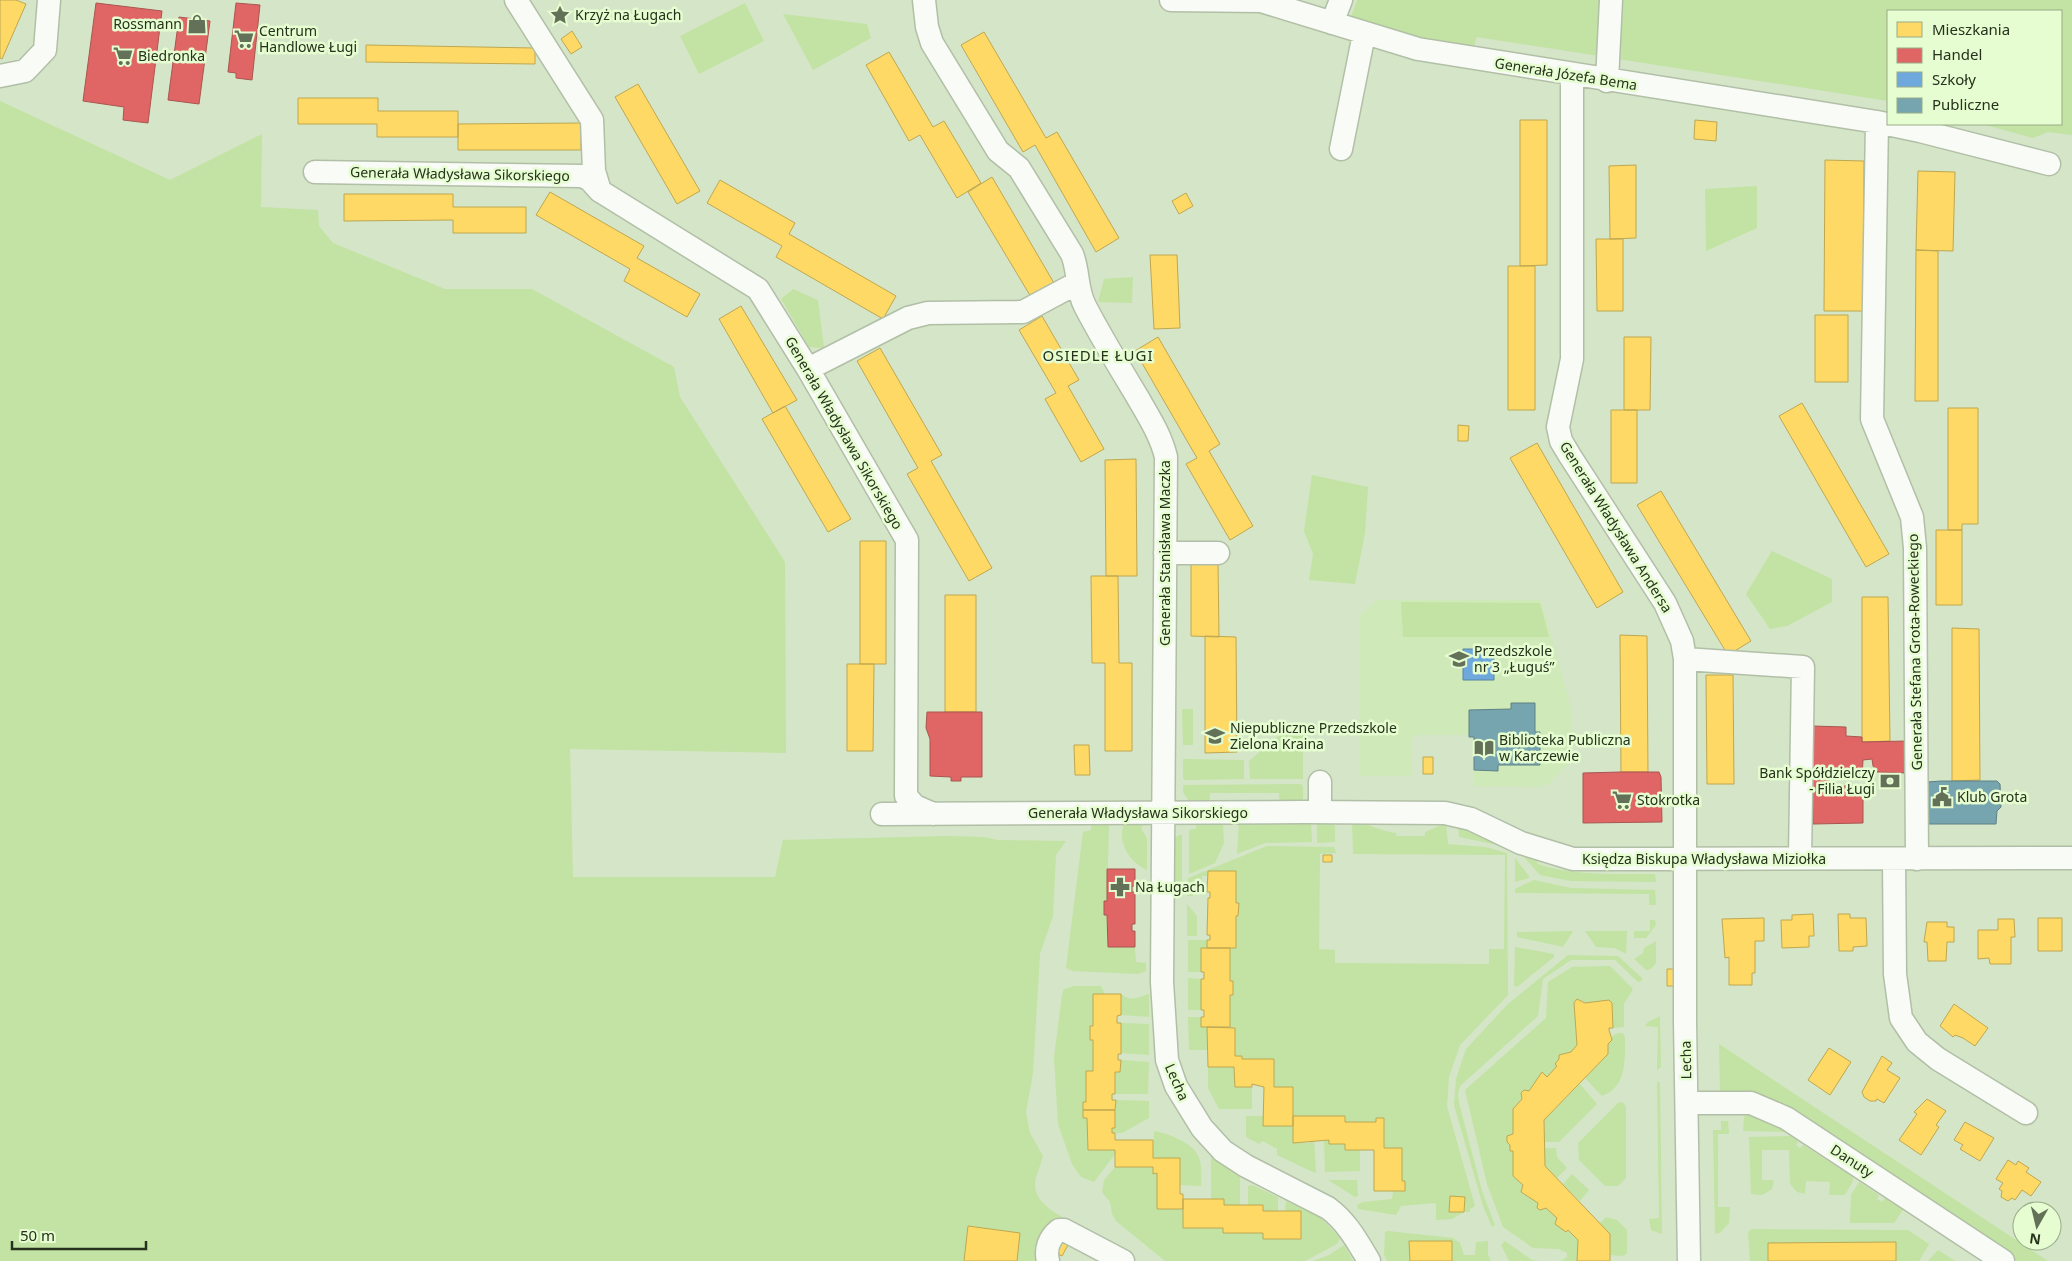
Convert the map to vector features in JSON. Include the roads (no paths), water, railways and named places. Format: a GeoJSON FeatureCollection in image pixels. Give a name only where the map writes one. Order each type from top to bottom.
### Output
{"type":"FeatureCollection","features":[{"type":"Feature","properties":{"kind":"street"},"geometry":{"type":"LineString","coordinates":[[0,76],[25,71],[45,50],[49,0]]}},
{"type":"Feature","properties":{"kind":"street"},"geometry":{"type":"LineString","coordinates":[[516,0],[592,120],[594,172],[600,191]]}},
{"type":"Feature","properties":{"kind":"street","name":"Generała Stanisława Maczka"},"geometry":{"type":"LineString","coordinates":[[924,0],[927,27],[932,43],[998,151],[1019,168],[1072,254],[1075,262],[1077,283],[1084,304],[1144,408],[1164,449],[1166,457],[1163,813]]}},
{"type":"Feature","properties":{"kind":"street","name":"Generała Józefa Bema"},"geometry":{"type":"LineString","coordinates":[[1171,0],[1261,1],[1418,49],[1607,81],[1887,124]]}},
{"type":"Feature","properties":{"kind":"street"},"geometry":{"type":"LineString","coordinates":[[1332,23],[1341,0]]}},
{"type":"Feature","properties":{"kind":"street"},"geometry":{"type":"LineString","coordinates":[[1607,81],[1611,0]]}},
{"type":"Feature","properties":{"kind":"street"},"geometry":{"type":"LineString","coordinates":[[1341,149],[1364,34]]}},
{"type":"Feature","properties":{"kind":"street","name":"Generała Władysława Andersa"},"geometry":{"type":"LineString","coordinates":[[1572,75],[1572,359],[1558,427],[1561,441],[1665,603],[1682,641],[1685,660],[1686,859]]}},
{"type":"Feature","properties":{"kind":"street","name":"Generała Stefana Grota-Roweckiego"},"geometry":{"type":"LineString","coordinates":[[1878,122],[1872,419],[1912,517],[1915,548],[1917,859]]}},
{"type":"Feature","properties":{"kind":"street","name":"Generała Józefa Bema"},"geometry":{"type":"LineString","coordinates":[[1890,125],[2049,164]]}},
{"type":"Feature","properties":{"kind":"street","name":"Generała Władysława Sikorskiego"},"geometry":{"type":"LineString","coordinates":[[315,172],[582,176],[590,180],[600,191],[758,289],[808,369],[907,540],[906,796],[914,806],[933,814]]}},
{"type":"Feature","properties":{"kind":"street"},"geometry":{"type":"LineString","coordinates":[[808,369],[908,318],[928,313],[1023,312],[1077,283]]}},
{"type":"Feature","properties":{"kind":"street"},"geometry":{"type":"LineString","coordinates":[[1165,553],[1218,553]]}},
{"type":"Feature","properties":{"kind":"street"},"geometry":{"type":"LineString","coordinates":[[1685,660],[1803,667],[1800,858]]}},
{"type":"Feature","properties":{"kind":"street"},"geometry":{"type":"LineString","coordinates":[[1320,782],[1320,812]]}},
{"type":"Feature","properties":{"kind":"street","name":"Generała Władysława Sikorskiego"},"geometry":{"type":"LineString","coordinates":[[882,814],[1344,812]]}},
{"type":"Feature","properties":{"kind":"street","name":"Księdza Biskupa Władysława Miziołka"},"geometry":{"type":"LineString","coordinates":[[1344,812],[1453,815],[1471,819],[1533,847],[1573,859],[2072,858]]}},
{"type":"Feature","properties":{"kind":"street","name":"Lecha"},"geometry":{"type":"LineString","coordinates":[[1163,813],[1162,982],[1164,1044],[1174,1081],[1202,1128],[1215,1144],[1246,1166],[1328,1208],[1348,1226],[1369,1261]]}},
{"type":"Feature","properties":{"kind":"street","name":"Lecha"},"geometry":{"type":"LineString","coordinates":[[1686,859],[1689,1261]]}},
{"type":"Feature","properties":{"kind":"street"},"geometry":{"type":"LineString","coordinates":[[1894,859],[1896,974],[1901,1018],[1917,1042],[1933,1055],[2026,1113]]}},
{"type":"Feature","properties":{"kind":"street","name":"Danuty"},"geometry":{"type":"LineString","coordinates":[[1687,1103],[1751,1103],[1778,1114],[2003,1261]]}},
{"type":"Feature","properties":{"kind":"street"},"geometry":{"type":"LineString","coordinates":[[1048,1261],[1049,1242],[1059,1230],[1064,1230],[1123,1261]]}},
{"type":"Feature","properties":{"kind":"place","name":"Krzyż na Ługach"},"geometry":{"type":"Point","coordinates":[560,15]}},
{"type":"Feature","properties":{"kind":"place","name":"Rossmann"},"geometry":{"type":"Point","coordinates":[197,24]}},
{"type":"Feature","properties":{"kind":"place","name":"Centrum Handlowe Ługi"},"geometry":{"type":"Point","coordinates":[244,39]}},
{"type":"Feature","properties":{"kind":"place","name":"Biedronka"},"geometry":{"type":"Point","coordinates":[123,56]}},
{"type":"Feature","properties":{"kind":"place","name":"Przedszkole nr 3 „Ługuś”"},"geometry":{"type":"Point","coordinates":[1459,659]}},
{"type":"Feature","properties":{"kind":"place","name":"Niepubliczne Przedszkole Zielona Kraina"},"geometry":{"type":"Point","coordinates":[1215,736]}},
{"type":"Feature","properties":{"kind":"place","name":"Biblioteka Publiczna w Karczewie"},"geometry":{"type":"Point","coordinates":[1484,748]}},
{"type":"Feature","properties":{"kind":"place","name":"Bank Spółdzielczy - Filia Ługi"},"geometry":{"type":"Point","coordinates":[1890,781]}},
{"type":"Feature","properties":{"kind":"place","name":"Klub Grota"},"geometry":{"type":"Point","coordinates":[1942,797]}},
{"type":"Feature","properties":{"kind":"place","name":"Stokrotka"},"geometry":{"type":"Point","coordinates":[1622,800]}},
{"type":"Feature","properties":{"kind":"place","name":"Na Ługach"},"geometry":{"type":"Point","coordinates":[1120,887]}},
{"type":"Feature","properties":{"kind":"district","name":"OSIEDLE ŁUGI"},"geometry":{"type":"Point","coordinates":[1098,356]}}]}
